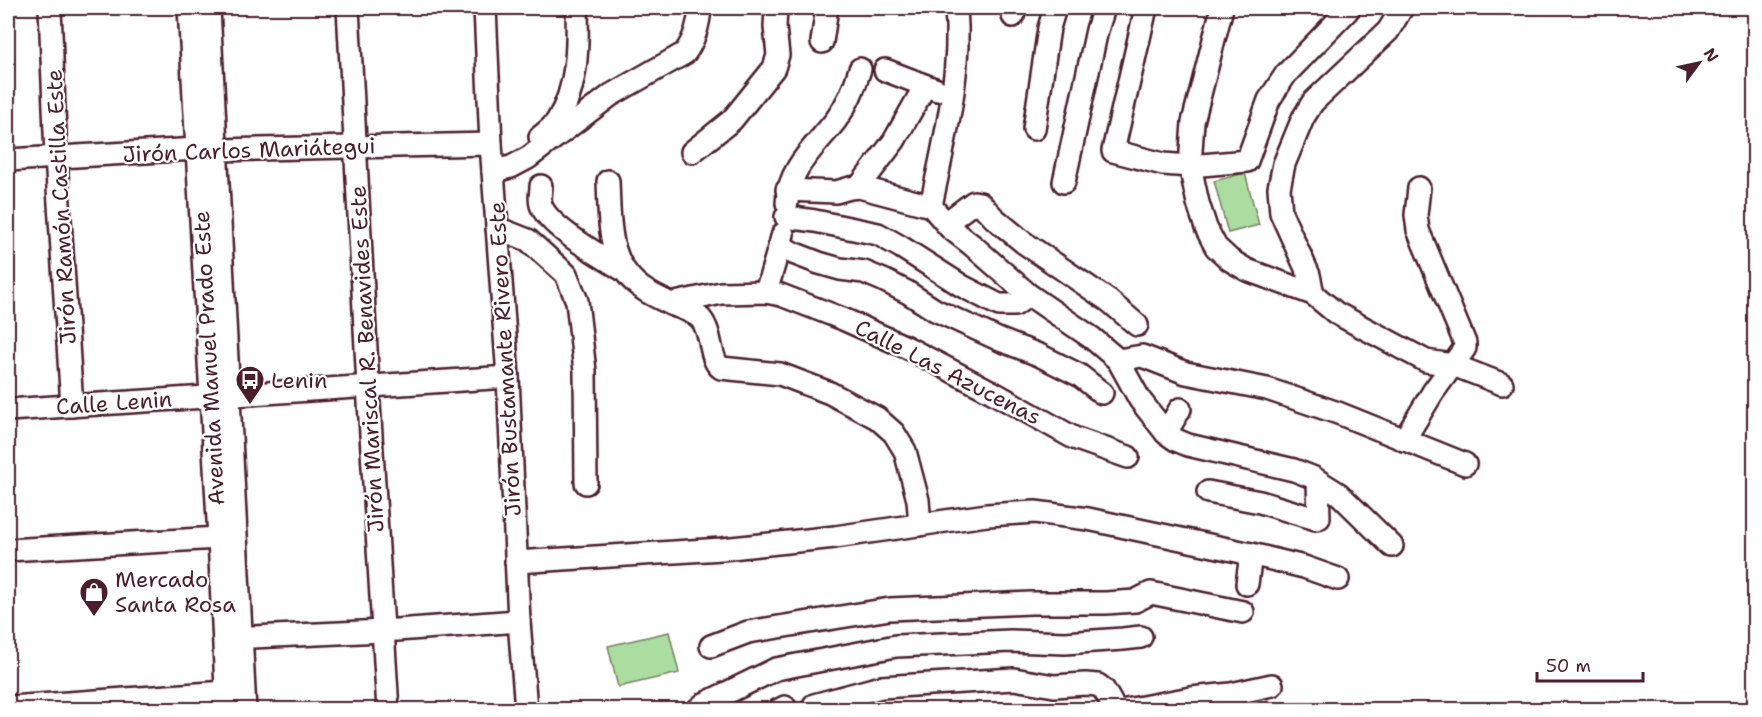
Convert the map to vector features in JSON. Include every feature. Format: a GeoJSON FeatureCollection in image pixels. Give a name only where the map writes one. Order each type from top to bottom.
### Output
{"type":"FeatureCollection","features":[{"type":"Feature","properties":{"kind":"street","name":"Jirón Ramón Castilla Este"},"geometry":{"type":"LineString","coordinates":[[50,8],[56,157],[72,406]]}},
{"type":"Feature","properties":{"kind":"street","name":"Avenida Manuel Prado Este"},"geometry":{"type":"LineString","coordinates":[[189,8],[207,150]]}},
{"type":"Feature","properties":{"kind":"street","name":"Avenida Manuel Prado Este"},"geometry":{"type":"LineString","coordinates":[[209,8],[207,150],[232,638],[226,701]]}},
{"type":"Feature","properties":{"kind":"street","name":"Jirón Mariscal R. Benavides Este"},"geometry":{"type":"LineString","coordinates":[[348,8],[388,710]]}},
{"type":"Feature","properties":{"kind":"street","name":"Jirón Bustamante Rivero Este"},"geometry":{"type":"LineString","coordinates":[[485,8],[526,710]]}},
{"type":"Feature","properties":{"kind":"street"},"geometry":{"type":"LineString","coordinates":[[492,158],[520,149],[541,137],[556,123],[568,99],[574,75],[577,50],[577,8]]}},
{"type":"Feature","properties":{"kind":"street"},"geometry":{"type":"LineString","coordinates":[[492,158],[511,168],[528,158],[611,95],[685,53],[691,45],[698,26],[700,8]]}},
{"type":"Feature","properties":{"kind":"street"},"geometry":{"type":"LineString","coordinates":[[692,152],[732,120],[774,68],[778,56],[776,8]]}},
{"type":"Feature","properties":{"kind":"street"},"geometry":{"type":"LineString","coordinates":[[822,42],[827,8]]}},
{"type":"Feature","properties":{"kind":"street"},"geometry":{"type":"LineString","coordinates":[[1034,129],[1049,28],[1055,8]]}},
{"type":"Feature","properties":{"kind":"street"},"geometry":{"type":"LineString","coordinates":[[1064,182],[1097,30],[1104,8]]}},
{"type":"Feature","properties":{"kind":"street"},"geometry":{"type":"LineString","coordinates":[[1146,8],[1113,152],[1163,164],[1190,166],[1238,163],[1248,160],[1269,100],[1286,74],[1349,8]]}},
{"type":"Feature","properties":{"kind":"street"},"geometry":{"type":"LineString","coordinates":[[1222,8],[1193,122],[1190,166],[1206,228],[1216,247],[1230,260],[1247,270],[1314,294],[1336,313],[1426,361],[1453,365],[1502,384]]}},
{"type":"Feature","properties":{"kind":"street"},"geometry":{"type":"LineString","coordinates":[[1314,294],[1309,275],[1281,213],[1279,188],[1284,164],[1303,118],[1313,102],[1388,31],[1402,8]]}},
{"type":"Feature","properties":{"kind":"street"},"geometry":{"type":"LineString","coordinates":[[931,206],[956,64],[950,9]]}},
{"type":"Feature","properties":{"kind":"street"},"geometry":{"type":"LineString","coordinates":[[766,292],[786,218],[787,190],[796,170],[837,118],[854,88],[860,69]]}},
{"type":"Feature","properties":{"kind":"street"},"geometry":{"type":"LineString","coordinates":[[885,70],[951,96]]}},
{"type":"Feature","properties":{"kind":"street"},"geometry":{"type":"LineString","coordinates":[[859,187],[894,141],[925,86]]}},
{"type":"Feature","properties":{"kind":"street","name":"Jirón Carlos Mariátegui"},"geometry":{"type":"LineString","coordinates":[[8,160],[207,150],[356,147],[492,158]]}},
{"type":"Feature","properties":{"kind":"street"},"geometry":{"type":"LineString","coordinates":[[608,181],[610,236],[623,270]]}},
{"type":"Feature","properties":{"kind":"street"},"geometry":{"type":"LineString","coordinates":[[541,186],[541,203],[547,215],[567,234],[623,270],[644,290],[700,318],[710,335],[716,365],[721,368],[780,374],[830,393],[877,418],[894,433],[905,451],[918,500],[920,525]]}},
{"type":"Feature","properties":{"kind":"street"},"geometry":{"type":"LineString","coordinates":[[787,190],[836,192],[859,187],[931,206],[946,223],[1029,295],[1092,338],[1118,360],[1140,400],[1166,433],[1188,445],[1294,470],[1318,481],[1339,494],[1392,546]]}},
{"type":"Feature","properties":{"kind":"street"},"geometry":{"type":"LineString","coordinates":[[1404,440],[1433,392],[1464,348],[1465,343],[1418,230],[1416,215],[1419,188]]}},
{"type":"Feature","properties":{"kind":"street"},"geometry":{"type":"LineString","coordinates":[[946,223],[974,202],[980,203],[1023,242],[1109,301],[1137,325]]}},
{"type":"Feature","properties":{"kind":"street"},"geometry":{"type":"LineString","coordinates":[[786,218],[815,220],[878,234],[962,286],[999,305],[1015,305],[1029,295]]}},
{"type":"Feature","properties":{"kind":"street"},"geometry":{"type":"LineString","coordinates":[[497,228],[528,240],[566,274],[577,301],[585,372],[586,483]]}},
{"type":"Feature","properties":{"kind":"street"},"geometry":{"type":"LineString","coordinates":[[780,244],[793,253],[840,269],[864,272],[883,280],[935,310],[1080,375],[1102,393]]}},
{"type":"Feature","properties":{"kind":"street","name":"Calle Las Azucenas"},"geometry":{"type":"LineString","coordinates":[[671,304],[721,293],[766,292],[782,295],[906,347],[1074,438],[1128,457]]}},
{"type":"Feature","properties":{"kind":"street"},"geometry":{"type":"LineString","coordinates":[[1118,360],[1142,356],[1186,373],[1267,389],[1338,413],[1465,464]]}},
{"type":"Feature","properties":{"kind":"street","name":"Calle Lenin"},"geometry":{"type":"LineString","coordinates":[[8,410],[508,377]]}},
{"type":"Feature","properties":{"kind":"street","name":"Avenida Manuel Prado Este"},"geometry":{"type":"LineString","coordinates":[[220,396],[219,538],[232,638],[245,710]]}},
{"type":"Feature","properties":{"kind":"street"},"geometry":{"type":"LineString","coordinates":[[1166,433],[1180,409]]}},
{"type":"Feature","properties":{"kind":"street"},"geometry":{"type":"LineString","coordinates":[[1209,492],[1260,502],[1316,519],[1319,518],[1318,481]]}},
{"type":"Feature","properties":{"kind":"street"},"geometry":{"type":"LineString","coordinates":[[516,562],[722,549],[835,537],[987,515],[1035,512],[1088,519],[1251,554],[1304,567],[1338,579]]}},
{"type":"Feature","properties":{"kind":"street"},"geometry":{"type":"LineString","coordinates":[[8,550],[219,538]]}},
{"type":"Feature","properties":{"kind":"street"},"geometry":{"type":"LineString","coordinates":[[1246,584],[1251,554]]}},
{"type":"Feature","properties":{"kind":"street"},"geometry":{"type":"LineString","coordinates":[[711,646],[748,632],[890,609],[1031,603],[1106,603],[1135,601],[1151,593],[1243,612]]}},
{"type":"Feature","properties":{"kind":"street"},"geometry":{"type":"LineString","coordinates":[[232,638],[383,631],[519,621]]}},
{"type":"Feature","properties":{"kind":"street"},"geometry":{"type":"LineString","coordinates":[[697,710],[704,704],[776,669],[896,646],[1011,641],[1065,643],[1141,637]]}},
{"type":"Feature","properties":{"kind":"street"},"geometry":{"type":"LineString","coordinates":[[814,705],[881,687],[1014,679],[1054,686],[1098,685],[1104,690],[1113,710]]}},
{"type":"Feature","properties":{"kind":"street"},"geometry":{"type":"LineString","coordinates":[[1126,710],[1191,698],[1231,694],[1272,685]]}},
{"type":"Feature","properties":{"kind":"street"},"geometry":{"type":"LineString","coordinates":[[10,705],[226,701]]}},
{"type":"Feature","properties":{"kind":"green space"},"geometry":{"type":"Polygon","coordinates":[[[1245,173],[1259,225],[1228,233],[1214,181],[1245,173]]]}},
{"type":"Feature","properties":{"kind":"green space"},"geometry":{"type":"Polygon","coordinates":[[[669,632],[679,673],[618,687],[608,646],[669,632]]]}},
{"type":"Feature","properties":{"kind":"place","name":"Lenin"},"geometry":{"type":"Point","coordinates":[250,406]}},
{"type":"Feature","properties":{"kind":"place","name":"Mercado Santa Rosa"},"geometry":{"type":"Point","coordinates":[94,618]}}]}
